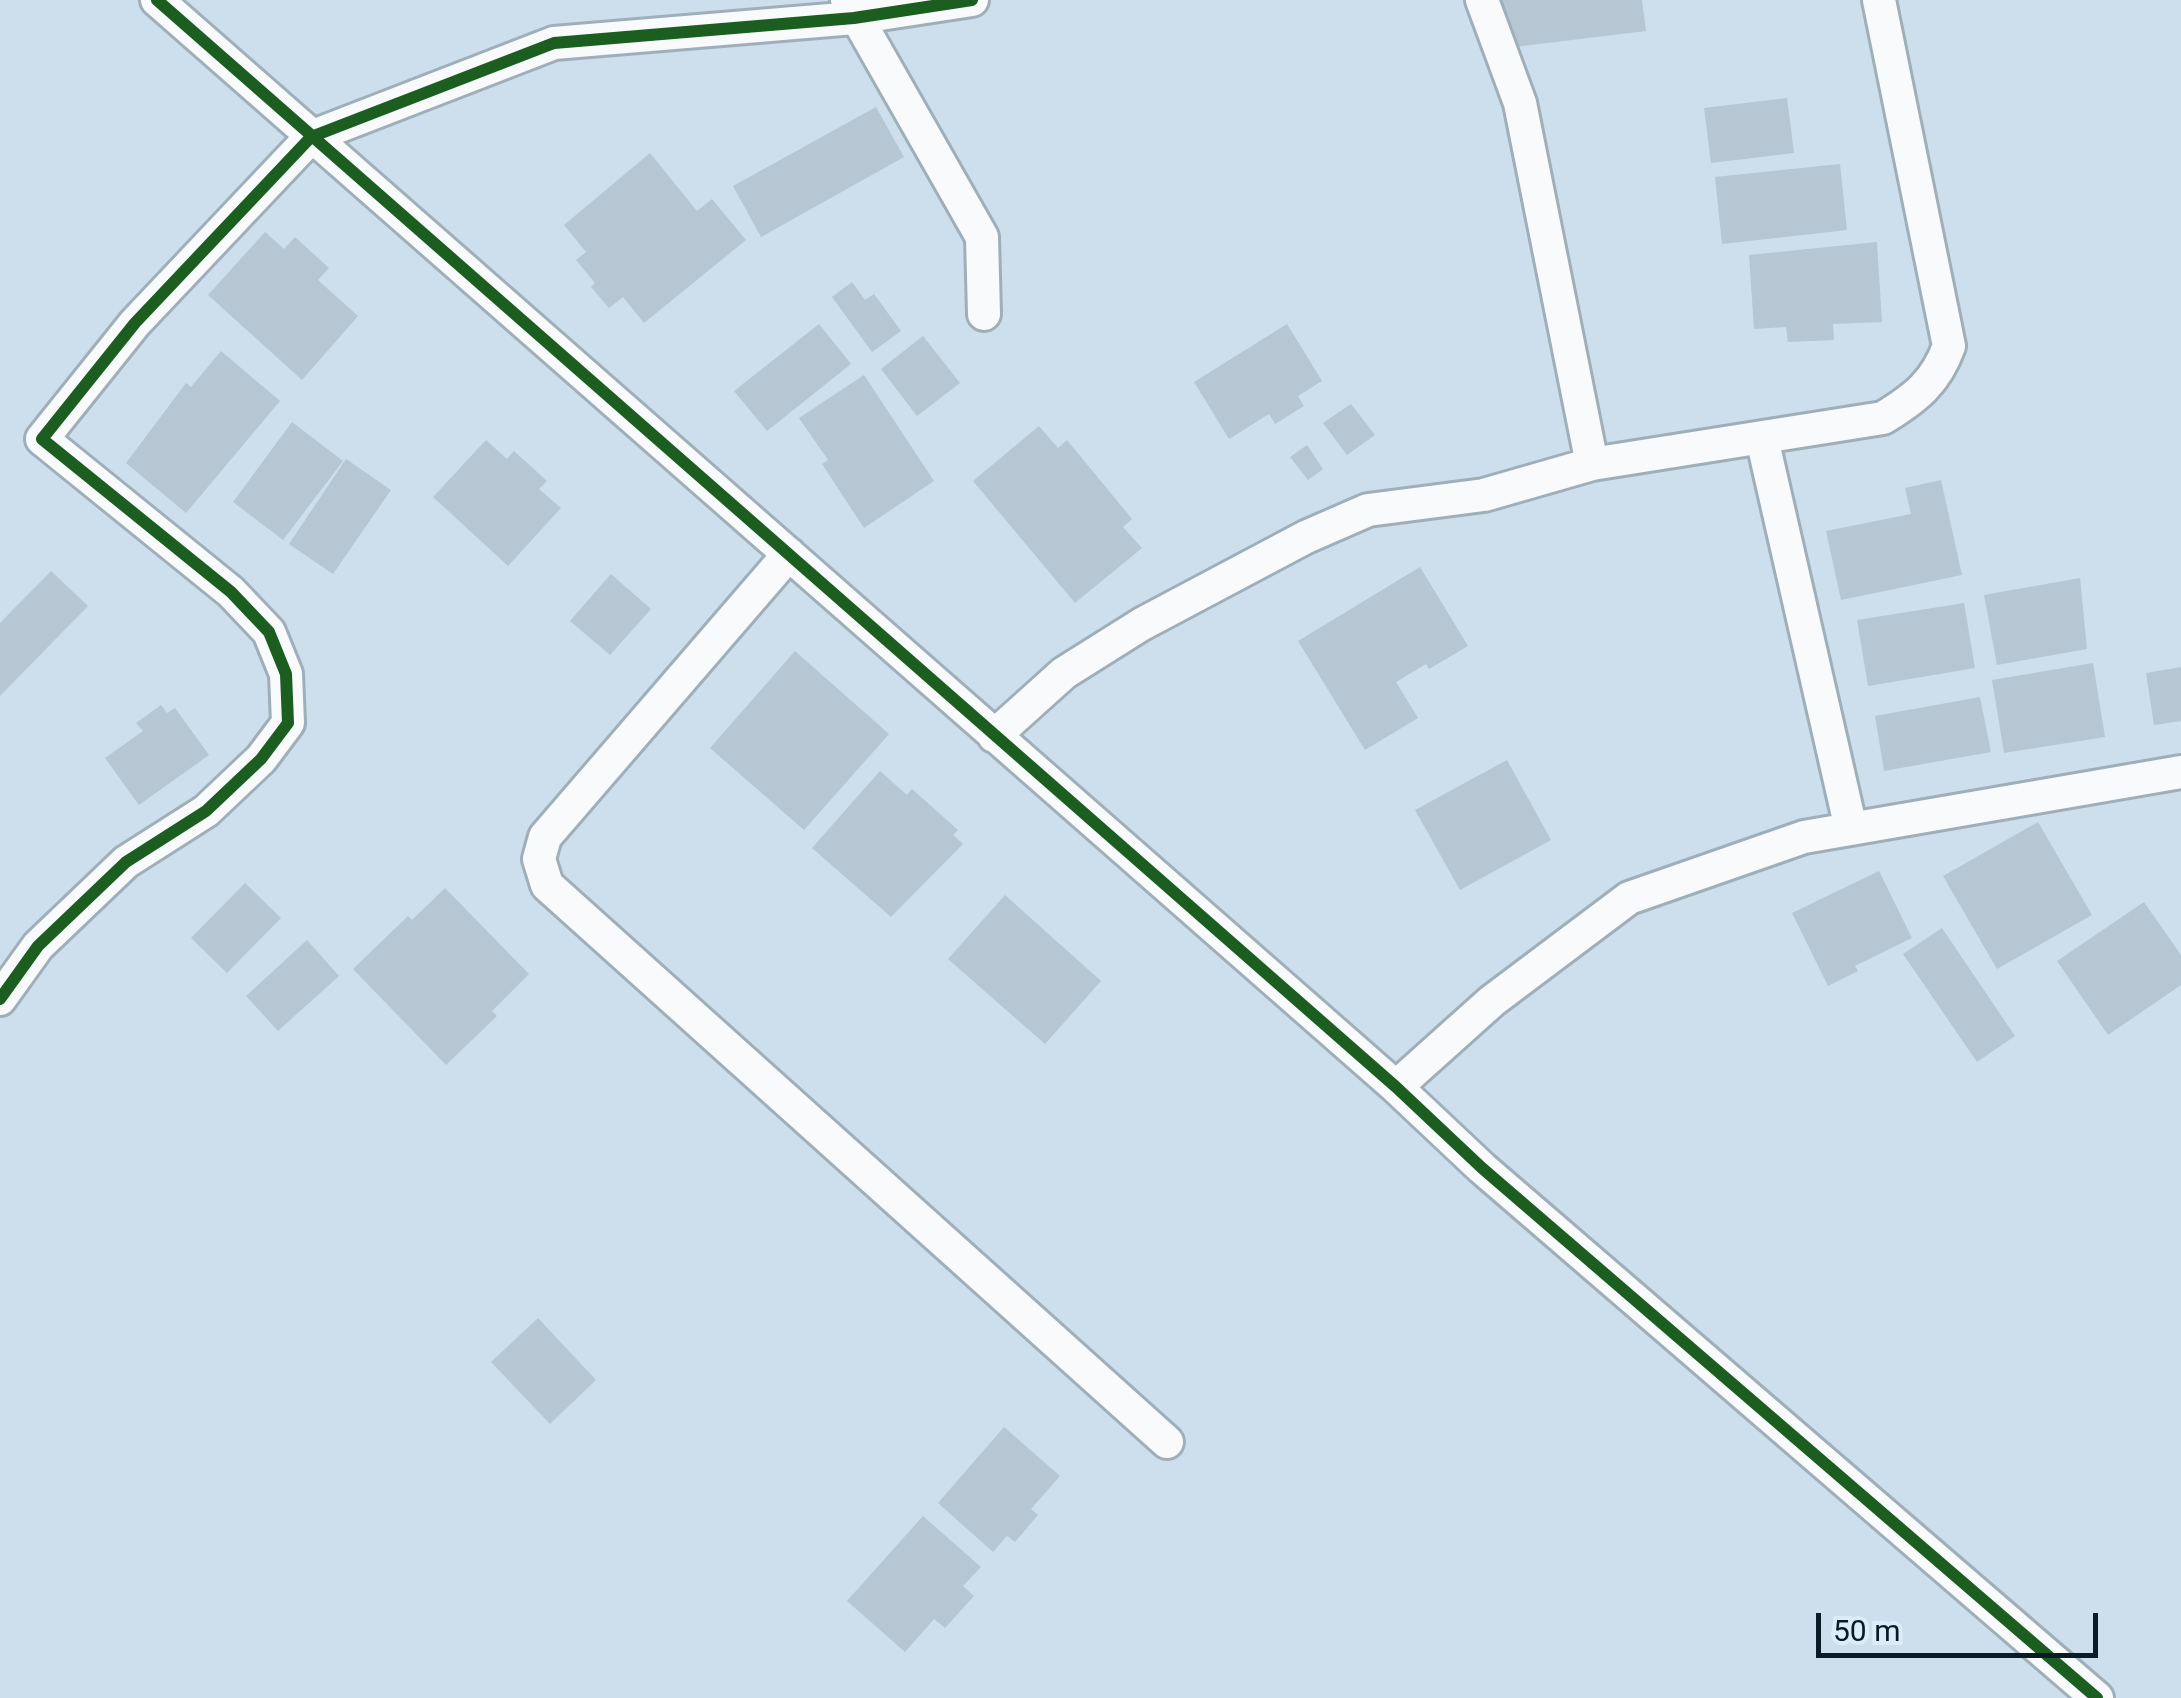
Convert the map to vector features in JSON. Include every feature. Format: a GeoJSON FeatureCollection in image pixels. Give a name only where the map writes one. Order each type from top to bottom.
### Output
{"type":"FeatureCollection","features":[{"type":"Feature","properties":{"kind":"street"},"geometry":{"type":"LineString","coordinates":[[158,0],[1396,1087],[1482,1168],[2096,1698]]}},
{"type":"Feature","properties":{"kind":"street"},"geometry":{"type":"LineString","coordinates":[[0,999],[38,946],[126,862],[206,811],[261,759],[288,724],[286,674],[269,632],[231,592],[42,439],[135,323],[311,137],[554,42],[850,9],[972,0]]}},
{"type":"Feature","properties":{"kind":"street"},"geometry":{"type":"LineString","coordinates":[[1482,0],[1520,103],[1592,464]]}},
{"type":"Feature","properties":{"kind":"street"},"geometry":{"type":"LineString","coordinates":[[994,736],[1064,673],[1142,624],[1306,536],[1368,510],[1484,495],[1592,464],[1883,418],[1917,397],[1939,374],[1949,346],[1878,0]]}},
{"type":"Feature","properties":{"kind":"street"},"geometry":{"type":"LineString","coordinates":[[850,9],[982,236],[984,314]]}},
{"type":"Feature","properties":{"kind":"street"},"geometry":{"type":"LineString","coordinates":[[1762,438],[1851,829]]}},
{"type":"Feature","properties":{"kind":"street"},"geometry":{"type":"LineString","coordinates":[[789,554],[545,837],[539,860],[547,885],[1166,1442]]}},
{"type":"Feature","properties":{"kind":"street"},"geometry":{"type":"LineString","coordinates":[[1396,1087],[1492,1001],[1629,898],[1804,837],[2181,772]]}},
{"type":"Feature","properties":{"kind":"street"},"geometry":{"type":"LineString","coordinates":[[0,957],[38,946]]}},
{"type":"Feature","properties":{"kind":"building"},"geometry":{"type":"Polygon","coordinates":[[[1500,0],[1642,0],[1646,31],[1506,48],[1500,0]]]}},
{"type":"Feature","properties":{"kind":"building"},"geometry":{"type":"Polygon","coordinates":[[[1787,98],[1794,153],[1711,163],[1704,108],[1787,98]]]}},
{"type":"Feature","properties":{"kind":"building"},"geometry":{"type":"Polygon","coordinates":[[[876,107],[904,157],[761,237],[733,186],[876,107]]]}},
{"type":"Feature","properties":{"kind":"building"},"geometry":{"type":"Polygon","coordinates":[[[650,153],[697,211],[712,199],[746,240],[644,323],[623,297],[609,308],[591,287],[595,283],[576,260],[586,252],[564,225],[650,153]]]}},
{"type":"Feature","properties":{"kind":"building"},"geometry":{"type":"Polygon","coordinates":[[[1840,164],[1847,230],[1722,244],[1715,177],[1840,164]]]}},
{"type":"Feature","properties":{"kind":"building"},"geometry":{"type":"Polygon","coordinates":[[[265,232],[284,249],[295,237],[329,268],[318,280],[358,316],[302,380],[208,295],[265,232]]]}},
{"type":"Feature","properties":{"kind":"building"},"geometry":{"type":"Polygon","coordinates":[[[1877,242],[1882,322],[1833,324],[1834,340],[1788,342],[1786,327],[1754,329],[1749,255],[1877,242]]]}},
{"type":"Feature","properties":{"kind":"building"},"geometry":{"type":"Polygon","coordinates":[[[852,282],[865,300],[874,294],[901,331],[872,352],[832,297],[852,282]]]}},
{"type":"Feature","properties":{"kind":"building"},"geometry":{"type":"Polygon","coordinates":[[[819,324],[851,364],[767,431],[734,391],[819,324]]]}},
{"type":"Feature","properties":{"kind":"building"},"geometry":{"type":"Polygon","coordinates":[[[1287,324],[1322,381],[1298,396],[1304,406],[1275,424],[1269,414],[1229,439],[1194,382],[1287,324]]]}},
{"type":"Feature","properties":{"kind":"building"},"geometry":{"type":"Polygon","coordinates":[[[923,336],[960,383],[917,416],[881,369],[923,336]]]}},
{"type":"Feature","properties":{"kind":"building"},"geometry":{"type":"Polygon","coordinates":[[[221,351],[280,401],[186,513],[126,463],[186,383],[191,387],[221,351]]]}},
{"type":"Feature","properties":{"kind":"building"},"geometry":{"type":"Polygon","coordinates":[[[864,375],[934,481],[864,528],[822,464],[828,460],[799,418],[864,375]]]}},
{"type":"Feature","properties":{"kind":"building"},"geometry":{"type":"Polygon","coordinates":[[[1351,404],[1375,435],[1347,455],[1323,423],[1351,404]]]}},
{"type":"Feature","properties":{"kind":"building"},"geometry":{"type":"Polygon","coordinates":[[[292,422],[343,461],[283,540],[233,502],[292,422]]]}},
{"type":"Feature","properties":{"kind":"building"},"geometry":{"type":"Polygon","coordinates":[[[1039,426],[1058,448],[1067,440],[1132,519],[1123,527],[1142,548],[1075,603],[973,481],[1039,426]]]}},
{"type":"Feature","properties":{"kind":"building"},"geometry":{"type":"Polygon","coordinates":[[[486,440],[507,459],[514,451],[547,481],[539,489],[561,508],[508,566],[433,497],[486,440]]]}},
{"type":"Feature","properties":{"kind":"building"},"geometry":{"type":"Polygon","coordinates":[[[1307,445],[1323,469],[1308,480],[1290,457],[1307,445]]]}},
{"type":"Feature","properties":{"kind":"building"},"geometry":{"type":"Polygon","coordinates":[[[346,459],[391,490],[333,574],[289,544],[346,459]]]}},
{"type":"Feature","properties":{"kind":"building"},"geometry":{"type":"Polygon","coordinates":[[[1941,480],[1962,575],[1841,600],[1826,531],[1911,514],[1905,488],[1941,480]]]}},
{"type":"Feature","properties":{"kind":"building"},"geometry":{"type":"Polygon","coordinates":[[[1420,567],[1468,646],[1429,669],[1426,664],[1396,682],[1418,718],[1365,750],[1298,641],[1420,567]]]}},
{"type":"Feature","properties":{"kind":"building"},"geometry":{"type":"Polygon","coordinates":[[[51,571],[88,606],[0,696],[0,623],[51,571]]]}},
{"type":"Feature","properties":{"kind":"building"},"geometry":{"type":"Polygon","coordinates":[[[611,574],[651,609],[610,655],[570,621],[611,574]]]}},
{"type":"Feature","properties":{"kind":"building"},"geometry":{"type":"Polygon","coordinates":[[[2080,578],[2087,649],[1997,665],[1984,595],[2080,578]]]}},
{"type":"Feature","properties":{"kind":"building"},"geometry":{"type":"Polygon","coordinates":[[[1964,603],[1975,668],[1868,686],[1857,620],[1964,603]]]}},
{"type":"Feature","properties":{"kind":"building"},"geometry":{"type":"Polygon","coordinates":[[[795,651],[889,734],[804,830],[710,748],[795,651]]]}},
{"type":"Feature","properties":{"kind":"building"},"geometry":{"type":"Polygon","coordinates":[[[2093,663],[2105,737],[2004,753],[1992,680],[2093,663]]]}},
{"type":"Feature","properties":{"kind":"building"},"geometry":{"type":"Polygon","coordinates":[[[2181,667],[2181,721],[2154,725],[2146,673],[2181,667]]]}},
{"type":"Feature","properties":{"kind":"building"},"geometry":{"type":"Polygon","coordinates":[[[1980,697],[1991,752],[1884,771],[1875,716],[1980,697]]]}},
{"type":"Feature","properties":{"kind":"building"},"geometry":{"type":"Polygon","coordinates":[[[161,705],[167,713],[175,708],[209,755],[139,805],[105,758],[143,731],[136,723],[161,705]]]}},
{"type":"Feature","properties":{"kind":"building"},"geometry":{"type":"Polygon","coordinates":[[[1507,760],[1551,840],[1460,890],[1415,810],[1507,760]]]}},
{"type":"Feature","properties":{"kind":"building"},"geometry":{"type":"Polygon","coordinates":[[[880,771],[907,795],[912,789],[958,830],[953,835],[963,844],[891,917],[812,848],[880,771]]]}},
{"type":"Feature","properties":{"kind":"building"},"geometry":{"type":"Polygon","coordinates":[[[2038,822],[2092,915],[1997,969],[1943,876],[2038,822]]]}},
{"type":"Feature","properties":{"kind":"building"},"geometry":{"type":"Polygon","coordinates":[[[1879,871],[1912,938],[1855,966],[1858,971],[1828,986],[1792,913],[1879,871]]]}},
{"type":"Feature","properties":{"kind":"building"},"geometry":{"type":"Polygon","coordinates":[[[245,883],[281,918],[227,973],[191,938],[245,883]]]}},
{"type":"Feature","properties":{"kind":"building"},"geometry":{"type":"Polygon","coordinates":[[[445,888],[529,974],[492,1011],[497,1016],[446,1065],[353,969],[408,916],[412,920],[445,888]]]}},
{"type":"Feature","properties":{"kind":"building"},"geometry":{"type":"Polygon","coordinates":[[[1005,895],[1101,981],[1045,1044],[948,959],[1005,895]]]}},
{"type":"Feature","properties":{"kind":"building"},"geometry":{"type":"Polygon","coordinates":[[[2144,902],[2181,955],[2181,985],[2108,1035],[2057,961],[2144,902]]]}},
{"type":"Feature","properties":{"kind":"building"},"geometry":{"type":"Polygon","coordinates":[[[1942,928],[2015,1036],[1977,1062],[1903,954],[1942,928]]]}},
{"type":"Feature","properties":{"kind":"building"},"geometry":{"type":"Polygon","coordinates":[[[307,940],[339,976],[278,1031],[246,996],[307,940]]]}},
{"type":"Feature","properties":{"kind":"building"},"geometry":{"type":"Polygon","coordinates":[[[538,1318],[596,1380],[550,1424],[491,1362],[538,1318]]]}},
{"type":"Feature","properties":{"kind":"building"},"geometry":{"type":"Polygon","coordinates":[[[1004,1427],[1060,1476],[1031,1509],[1038,1515],[1015,1542],[1007,1536],[993,1552],[938,1503],[1004,1427]]]}},
{"type":"Feature","properties":{"kind":"building"},"geometry":{"type":"Polygon","coordinates":[[[923,1516],[981,1567],[963,1586],[974,1596],[945,1628],[934,1619],[905,1652],[847,1601],[923,1516]]]}},
{"type":"Feature","properties":{"kind":"cycle path"},"geometry":{"type":"LineString","coordinates":[[157,0],[1396,1087],[1482,1168],[2097,1698]]}},
{"type":"Feature","properties":{"kind":"cycle path"},"geometry":{"type":"LineString","coordinates":[[0,999],[38,946],[126,862],[206,811],[261,759],[288,723],[286,674],[269,632],[231,592],[42,439],[135,323],[311,137],[554,43],[854,18],[972,0]]}}]}
